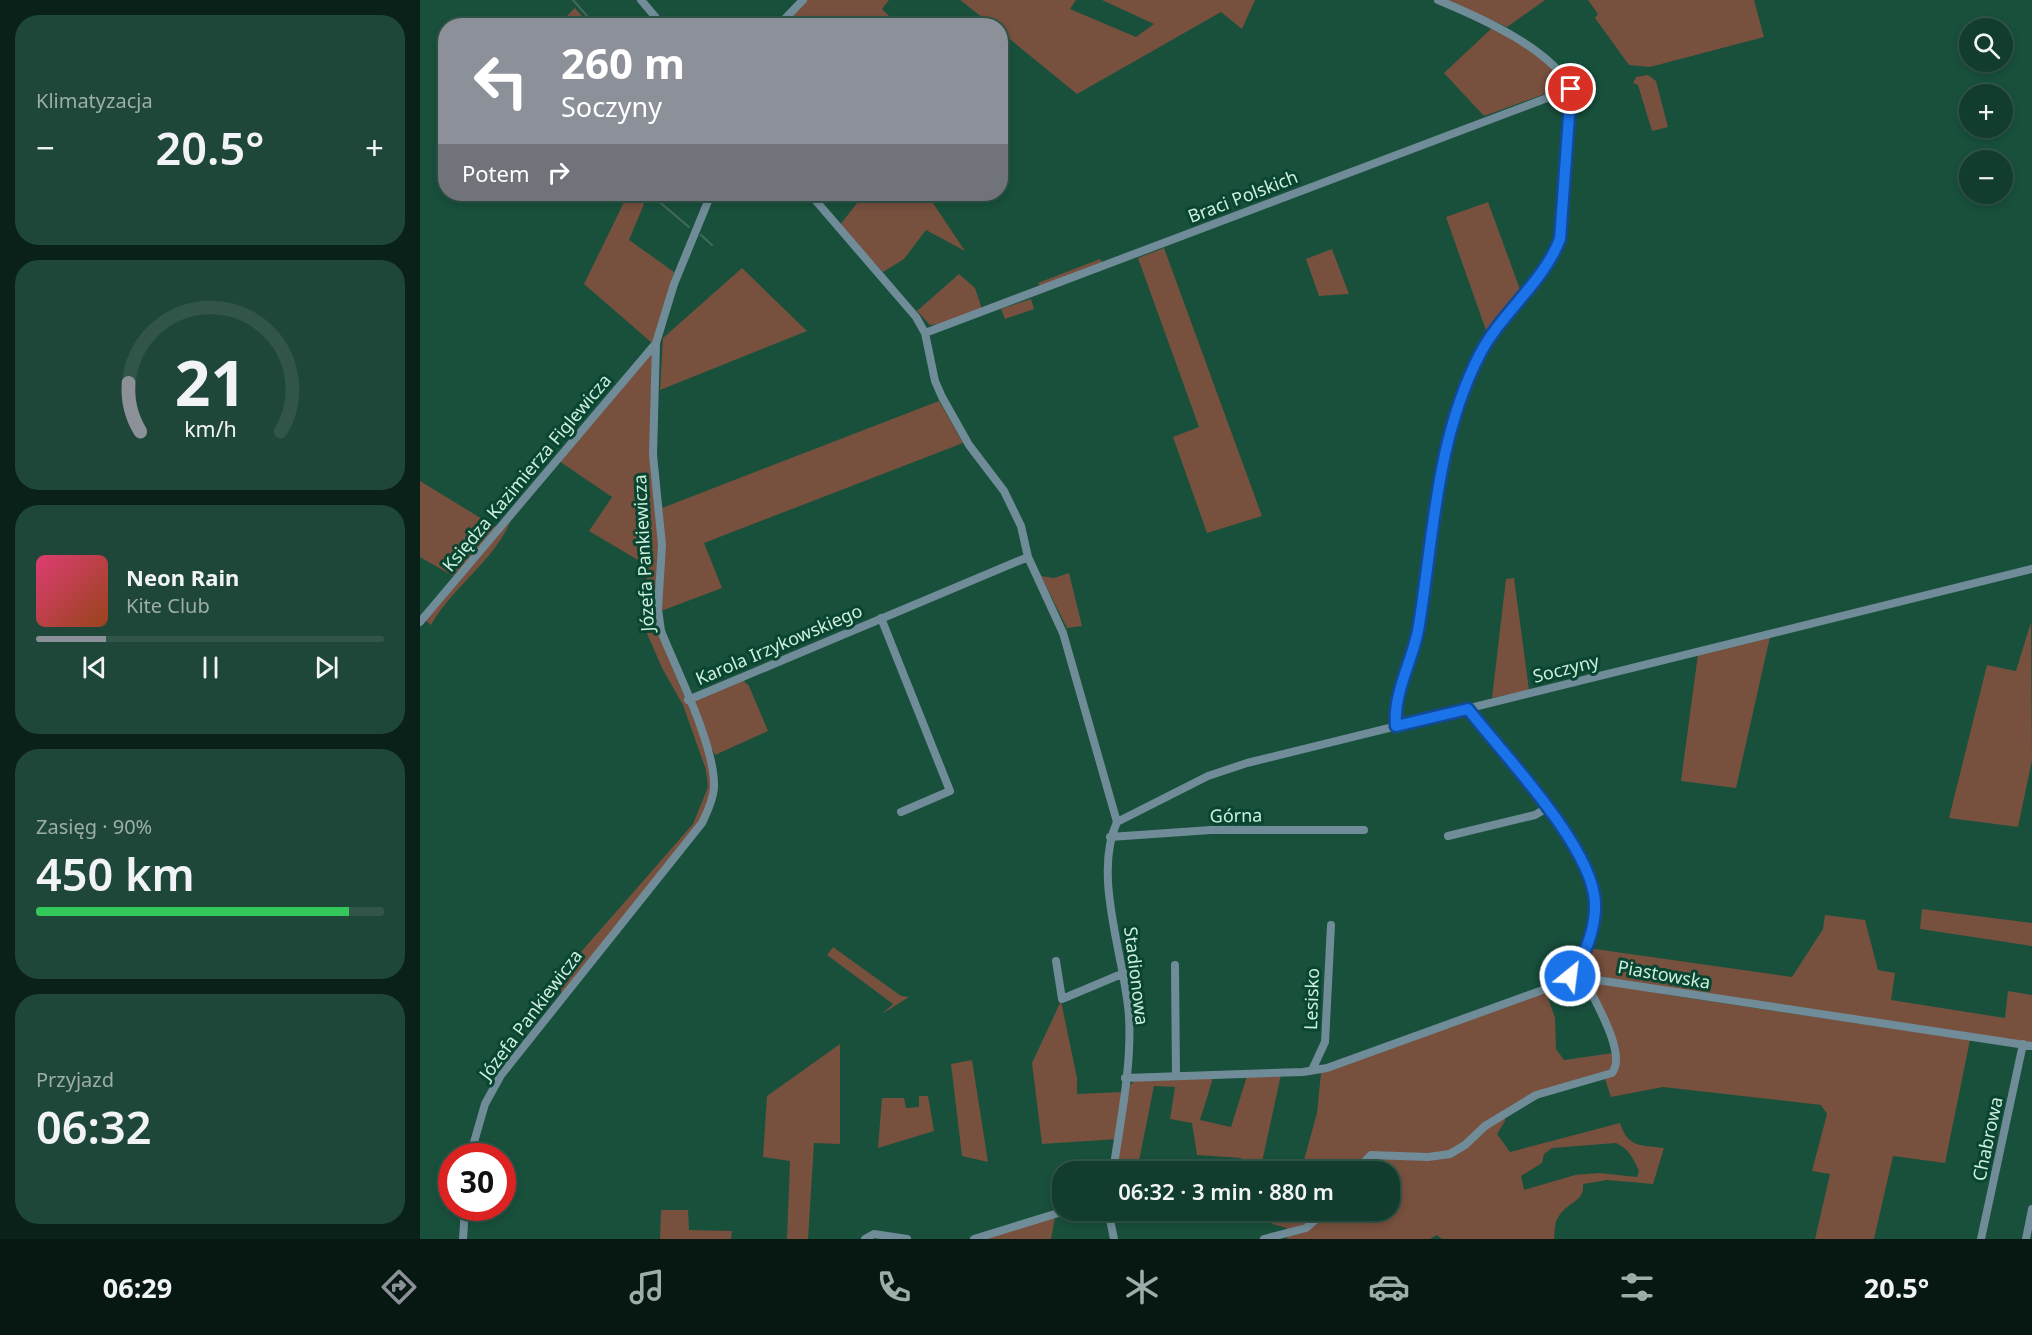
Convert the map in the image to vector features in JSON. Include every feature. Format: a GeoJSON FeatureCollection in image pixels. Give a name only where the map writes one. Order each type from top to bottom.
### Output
{"type":"FeatureCollection","features":[{"type":"Feature","properties":{"kind":"street"},"geometry":{"type":"LineString","coordinates":[[641,0],[656,18]]}},
{"type":"Feature","properties":{"kind":"street"},"geometry":{"type":"LineString","coordinates":[[786,18],[803,0]]}},
{"type":"Feature","properties":{"kind":"street"},"geometry":{"type":"LineString","coordinates":[[1396,726],[1395,709],[1419,626],[1431,522],[1446,450],[1462,398],[1480,354],[1500,324],[1551,260],[1560,239],[1571,89],[1565,76],[1513,36],[1438,0]]}},
{"type":"Feature","properties":{"kind":"street","name":"Braci Polskich"},"geometry":{"type":"LineString","coordinates":[[925,333],[1571,89]]}},
{"type":"Feature","properties":{"kind":"street","name":"Józefa Pankiewicza"},"geometry":{"type":"LineString","coordinates":[[474,1143],[485,1104],[501,1075],[702,823],[711,803],[714,788],[712,758],[661,631],[658,609],[662,545],[653,455],[656,343],[675,284],[708,201]]}},
{"type":"Feature","properties":{"kind":"street"},"geometry":{"type":"LineString","coordinates":[[816,201],[916,317],[925,333],[935,381],[969,445],[1004,491],[1021,526],[1028,557],[1063,633],[1117,822]]}},
{"type":"Feature","properties":{"kind":"street","name":"Księdza Kazimierza Figlewicza"},"geometry":{"type":"LineString","coordinates":[[420,622],[656,343]]}},
{"type":"Feature","properties":{"kind":"street","name":"Karola Irzykowskiego"},"geometry":{"type":"LineString","coordinates":[[688,700],[1028,557]]}},
{"type":"Feature","properties":{"kind":"street","name":"Soczyny"},"geometry":{"type":"LineString","coordinates":[[1117,822],[1208,776],[1247,763],[2032,569]]}},
{"type":"Feature","properties":{"kind":"street","name":"Karola Irzykowskiego"},"geometry":{"type":"LineString","coordinates":[[881,618],[950,791],[901,812]]}},
{"type":"Feature","properties":{"kind":"street"},"geometry":{"type":"LineString","coordinates":[[1468,709],[1569,839],[1588,875],[1595,903],[1582,961],[1570,976]]}},
{"type":"Feature","properties":{"kind":"street"},"geometry":{"type":"LineString","coordinates":[[1448,836],[1535,814],[1546,808]]}},
{"type":"Feature","properties":{"kind":"street","name":"Stadionowa"},"geometry":{"type":"LineString","coordinates":[[1114,1161],[1125,1078],[1129,1017],[1111,894],[1110,837],[1117,822]]}},
{"type":"Feature","properties":{"kind":"street","name":"Górna"},"geometry":{"type":"LineString","coordinates":[[1110,837],[1211,830],[1364,830]]}},
{"type":"Feature","properties":{"kind":"street","name":"Lesisko"},"geometry":{"type":"LineString","coordinates":[[1312,1070],[1325,1042],[1331,925]]}},
{"type":"Feature","properties":{"kind":"street"},"geometry":{"type":"LineString","coordinates":[[1056,961],[1062,999],[1124,973]]}},
{"type":"Feature","properties":{"kind":"street"},"geometry":{"type":"LineString","coordinates":[[1175,965],[1176,1076]]}},
{"type":"Feature","properties":{"kind":"street","name":"Piastowska"},"geometry":{"type":"LineString","coordinates":[[1125,1078],[1327,1068],[1516,1000],[1570,976],[1583,976],[1669,993],[2032,1046]]}},
{"type":"Feature","properties":{"kind":"street"},"geometry":{"type":"LineString","coordinates":[[1366,1161],[1371,1155],[1428,1157],[1458,1151],[1485,1126],[1536,1095],[1612,1073],[1617,1059],[1615,1051],[1600,1007],[1583,976]]}},
{"type":"Feature","properties":{"kind":"street","name":"Chabrowa"},"geometry":{"type":"LineString","coordinates":[[1981,1239],[2023,1044]]}},
{"type":"Feature","properties":{"kind":"street"},"geometry":{"type":"LineString","coordinates":[[2026,1239],[2032,1209]]}},
{"type":"Feature","properties":{"kind":"street"},"geometry":{"type":"LineString","coordinates":[[974,1239],[1052,1215]]}},
{"type":"Feature","properties":{"kind":"street"},"geometry":{"type":"LineString","coordinates":[[463,1239],[464,1221]]}},
{"type":"Feature","properties":{"kind":"street"},"geometry":{"type":"LineString","coordinates":[[1110,1221],[1114,1239]]}},
{"type":"Feature","properties":{"kind":"street"},"geometry":{"type":"LineString","coordinates":[[1264,1239],[1306,1228],[1314,1221]]}},
{"type":"Feature","properties":{"kind":"street"},"geometry":{"type":"LineString","coordinates":[[865,1239],[874,1234],[907,1239]]}},
{"type":"Feature","properties":{"kind":"shaded area"},"geometry":{"type":"Polygon","coordinates":[[[807,0],[889,0],[882,9],[891,18],[790,18],[807,0]]]}},
{"type":"Feature","properties":{"kind":"shaded area"},"geometry":{"type":"Polygon","coordinates":[[[960,0],[1076,0],[1070,9],[1136,37],[1154,24],[1102,0],[1255,0],[1242,29],[1221,12],[1077,94],[1008,38],[1008,18],[983,18],[960,0]]]}},
{"type":"Feature","properties":{"kind":"shaded area"},"geometry":{"type":"Polygon","coordinates":[[[1447,0],[1545,0],[1507,27],[1447,0]]]}},
{"type":"Feature","properties":{"kind":"shaded area"},"geometry":{"type":"Polygon","coordinates":[[[1588,0],[1754,0],[1764,37],[1650,67],[1629,65],[1595,18],[1598,14],[1588,0]]]}},
{"type":"Feature","properties":{"kind":"shaded area"},"geometry":{"type":"Polygon","coordinates":[[[575,8],[584,18],[565,18],[575,8]]]}},
{"type":"Feature","properties":{"kind":"shaded area"},"geometry":{"type":"Polygon","coordinates":[[[1492,28],[1529,49],[1563,77],[1564,87],[1484,116],[1444,73],[1492,28]]]}},
{"type":"Feature","properties":{"kind":"shaded area"},"geometry":{"type":"Polygon","coordinates":[[[1648,75],[1656,81],[1668,127],[1652,131],[1638,85],[1633,83],[1636,77],[1648,75]]]}},
{"type":"Feature","properties":{"kind":"shaded area"},"geometry":{"type":"Polygon","coordinates":[[[625,201],[639,201],[644,204],[629,240],[674,272],[652,343],[584,284],[625,201]]]}},
{"type":"Feature","properties":{"kind":"shaded area"},"geometry":{"type":"Polygon","coordinates":[[[859,201],[932,201],[965,251],[926,230],[904,259],[883,272],[840,225],[859,201]]]}},
{"type":"Feature","properties":{"kind":"shaded area"},"geometry":{"type":"Polygon","coordinates":[[[1488,202],[1521,292],[1488,336],[1446,217],[1488,202]]]}},
{"type":"Feature","properties":{"kind":"shaded area"},"geometry":{"type":"Polygon","coordinates":[[[1164,248],[1262,516],[1207,533],[1173,437],[1199,427],[1138,258],[1164,248]]]}},
{"type":"Feature","properties":{"kind":"shaded area"},"geometry":{"type":"Polygon","coordinates":[[[1332,249],[1349,294],[1319,296],[1306,259],[1332,249]]]}},
{"type":"Feature","properties":{"kind":"shaded area"},"geometry":{"type":"Polygon","coordinates":[[[1100,259],[1103,264],[1041,287],[1038,283],[1100,259]]]}},
{"type":"Feature","properties":{"kind":"shaded area"},"geometry":{"type":"Polygon","coordinates":[[[742,268],[807,331],[660,390],[663,338],[742,268]]]}},
{"type":"Feature","properties":{"kind":"shaded area"},"geometry":{"type":"Polygon","coordinates":[[[959,274],[975,288],[982,309],[941,324],[930,325],[917,311],[959,274]]]}},
{"type":"Feature","properties":{"kind":"shaded area"},"geometry":{"type":"Polygon","coordinates":[[[1031,299],[1034,309],[1005,319],[1001,309],[1031,299]]]}},
{"type":"Feature","properties":{"kind":"shaded area"},"geometry":{"type":"Polygon","coordinates":[[[653,350],[659,546],[655,597],[656,628],[710,758],[712,789],[709,806],[696,826],[563,993],[559,989],[580,953],[693,824],[708,787],[706,770],[683,705],[662,668],[646,631],[647,576],[643,563],[589,531],[612,497],[559,461],[653,350]]]}},
{"type":"Feature","properties":{"kind":"shaded area"},"geometry":{"type":"Polygon","coordinates":[[[939,401],[963,443],[704,543],[722,588],[661,611],[664,545],[662,508],[939,401]]]}},
{"type":"Feature","properties":{"kind":"shaded area"},"geometry":{"type":"Polygon","coordinates":[[[420,481],[497,528],[453,576],[420,557],[420,481]]]}},
{"type":"Feature","properties":{"kind":"shaded area"},"geometry":{"type":"Polygon","coordinates":[[[512,516],[497,545],[440,611],[431,625],[425,620],[512,516]]]}},
{"type":"Feature","properties":{"kind":"shaded area"},"geometry":{"type":"Polygon","coordinates":[[[1069,573],[1082,626],[1067,628],[1041,576],[1054,578],[1069,573]]]}},
{"type":"Feature","properties":{"kind":"shaded area"},"geometry":{"type":"Polygon","coordinates":[[[1514,578],[1529,690],[1492,698],[1506,579],[1514,578]]]}},
{"type":"Feature","properties":{"kind":"shaded area"},"geometry":{"type":"Polygon","coordinates":[[[2031,622],[2032,760],[2018,827],[1949,818],[1987,665],[2016,671],[2031,622]]]}},
{"type":"Feature","properties":{"kind":"shaded area"},"geometry":{"type":"Polygon","coordinates":[[[1770,637],[1736,788],[1681,781],[1698,654],[1770,637]]]}},
{"type":"Feature","properties":{"kind":"shaded area"},"geometry":{"type":"Polygon","coordinates":[[[743,680],[749,686],[768,731],[715,755],[691,701],[743,680]]]}},
{"type":"Feature","properties":{"kind":"shaded area"},"geometry":{"type":"Polygon","coordinates":[[[1922,909],[2032,923],[2032,946],[1920,929],[1922,909]]]}},
{"type":"Feature","properties":{"kind":"shaded area"},"geometry":{"type":"Polygon","coordinates":[[[1825,915],[1865,920],[1878,970],[1895,973],[1891,1000],[2005,1018],[2008,991],[2032,995],[2032,1044],[1671,991],[1605,977],[1574,974],[1588,948],[1792,977],[1823,929],[1825,915]]]}},
{"type":"Feature","properties":{"kind":"shaded area"},"geometry":{"type":"Polygon","coordinates":[[[833,947],[901,996],[909,997],[882,1014],[893,1004],[827,955],[833,947]]]}},
{"type":"Feature","properties":{"kind":"shaded area"},"geometry":{"type":"Polygon","coordinates":[[[1571,978],[1582,979],[1584,983],[1548,998],[1555,1018],[1556,1049],[1564,1060],[1613,1053],[1614,1060],[1610,1072],[1591,1076],[1505,1111],[1505,1121],[1497,1134],[1510,1152],[1620,1123],[1627,1137],[1636,1144],[1664,1148],[1653,1184],[1607,1180],[1583,1184],[1581,1195],[1557,1218],[1554,1239],[1442,1239],[1437,1235],[1430,1239],[1287,1239],[1287,1228],[1272,1224],[1271,1221],[1400,1221],[1400,1161],[1304,1161],[1317,1113],[1321,1073],[1571,978]],[[1616,1143],[1552,1148],[1544,1154],[1542,1163],[1521,1176],[1524,1190],[1575,1175],[1599,1173],[1637,1177],[1639,1171],[1627,1151],[1616,1143]]]}},
{"type":"Feature","properties":{"kind":"shaded area"},"geometry":{"type":"Polygon","coordinates":[[[1586,979],[1668,995],[1970,1040],[1945,1163],[1893,1156],[1874,1239],[1815,1239],[1830,1174],[1812,1171],[1827,1114],[1821,1105],[1663,1087],[1611,1097],[1604,1076],[1618,1059],[1586,979]]]}},
{"type":"Feature","properties":{"kind":"shaded area"},"geometry":{"type":"Polygon","coordinates":[[[1061,1001],[1077,1078],[1077,1094],[1121,1092],[1118,1139],[1042,1144],[1032,1063],[1061,1001]]]}},
{"type":"Feature","properties":{"kind":"shaded area"},"geometry":{"type":"Polygon","coordinates":[[[840,1044],[840,1144],[814,1143],[808,1239],[787,1239],[790,1161],[763,1157],[767,1096],[840,1044]]]}},
{"type":"Feature","properties":{"kind":"shaded area"},"geometry":{"type":"Polygon","coordinates":[[[972,1060],[988,1162],[962,1156],[951,1064],[972,1060]]]}},
{"type":"Feature","properties":{"kind":"shaded area"},"geometry":{"type":"Polygon","coordinates":[[[1281,1075],[1262,1161],[1241,1161],[1241,1158],[1197,1155],[1192,1123],[1170,1119],[1175,1087],[1154,1086],[1139,1161],[1117,1161],[1127,1087],[1138,1079],[1213,1078],[1200,1120],[1231,1127],[1247,1076],[1281,1075]]]}},
{"type":"Feature","properties":{"kind":"shaded area"},"geometry":{"type":"Polygon","coordinates":[[[919,1096],[928,1096],[934,1131],[878,1148],[882,1098],[904,1098],[906,1108],[919,1107],[919,1096]]]}},
{"type":"Feature","properties":{"kind":"shaded area"},"geometry":{"type":"Polygon","coordinates":[[[661,1210],[688,1210],[689,1230],[732,1231],[731,1239],[660,1239],[661,1210]]]}},
{"type":"Feature","properties":{"kind":"shaded area"},"geometry":{"type":"Polygon","coordinates":[[[1052,1218],[1052,1221],[1054,1221],[1051,1239],[983,1239],[1052,1218]]]}},
{"type":"Feature","properties":{"kind":"waterway"},"geometry":{"type":"LineString","coordinates":[[573,0],[589,18]]}},
{"type":"Feature","properties":{"kind":"waterway"},"geometry":{"type":"LineString","coordinates":[[658,201],[689,227]]}},
{"type":"Feature","properties":{"kind":"waterway"},"geometry":{"type":"LineString","coordinates":[[701,235],[712,245]]}},
{"type":"Feature","properties":{"kind":"route"},"geometry":{"type":"LineString","coordinates":[[1570,976],[1582,961],[1595,903],[1588,875],[1569,839],[1468,709],[1396,726],[1395,709],[1419,626],[1431,522],[1446,450],[1462,398],[1480,354],[1500,324],[1551,260],[1560,239],[1571,89]]}}]}
